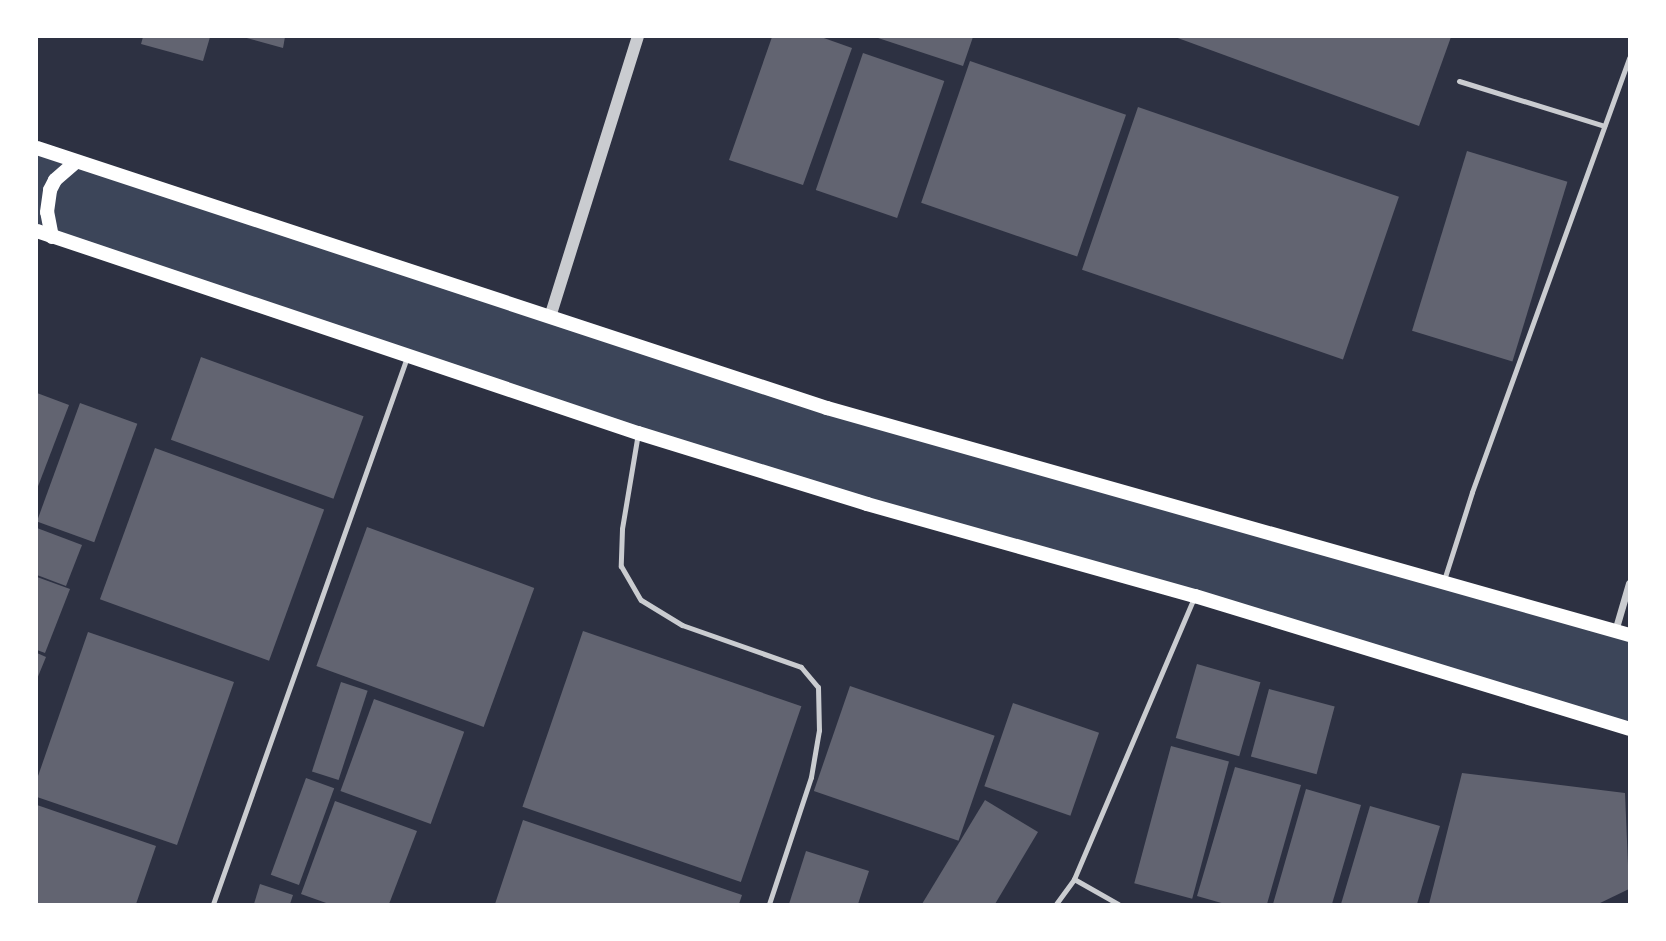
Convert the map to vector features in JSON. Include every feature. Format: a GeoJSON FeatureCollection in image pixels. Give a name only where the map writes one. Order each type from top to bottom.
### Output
{"type":"FeatureCollection","features":[{"type":"Feature","properties":{"kind":"main road"},"geometry":{"type":"LineString","coordinates":[[37,148],[827,408],[1622,633]]}},
{"type":"Feature","properties":{"kind":"main road"},"geometry":{"type":"LineString","coordinates":[[51,237],[47,212],[50,190],[55,180],[76,162]]}},
{"type":"Feature","properties":{"kind":"main road"},"geometry":{"type":"LineString","coordinates":[[37,231],[407,358],[638,433],[867,504],[1195,596],[1629,729]]}},
{"type":"Feature","properties":{"kind":"street"},"geometry":{"type":"LineString","coordinates":[[550,317],[638,37]]}},
{"type":"Feature","properties":{"kind":"street"},"geometry":{"type":"LineString","coordinates":[[1622,633],[1629,583]]}},
{"type":"Feature","properties":{"kind":"lane"},"geometry":{"type":"LineString","coordinates":[[1444,582],[1472,492],[1629,58]]}},
{"type":"Feature","properties":{"kind":"lane"},"geometry":{"type":"LineString","coordinates":[[1460,81],[1604,126]]}},
{"type":"Feature","properties":{"kind":"lane"},"geometry":{"type":"LineString","coordinates":[[213,904],[407,358]]}},
{"type":"Feature","properties":{"kind":"lane"},"geometry":{"type":"LineString","coordinates":[[638,433],[622,529],[621,566],[641,600],[682,625],[801,667],[818,687],[819,730],[811,777],[768,904]]}},
{"type":"Feature","properties":{"kind":"lane"},"geometry":{"type":"LineString","coordinates":[[1056,904],[1074,879],[1195,596]]}},
{"type":"Feature","properties":{"kind":"lane"},"geometry":{"type":"LineString","coordinates":[[1074,879],[1118,904]]}},
{"type":"Feature","properties":{"kind":"shaded area"},"geometry":{"type":"Polygon","coordinates":[[[37,148],[550,317],[1097,484],[1629,635],[1629,728],[638,433],[37,232],[37,148]]]}},
{"type":"Feature","properties":{"kind":"building"},"geometry":{"type":"Polygon","coordinates":[[[143,37],[210,37],[203,61],[141,44],[143,37]]]}},
{"type":"Feature","properties":{"kind":"building"},"geometry":{"type":"Polygon","coordinates":[[[243,37],[285,37],[283,48],[243,37]]]}},
{"type":"Feature","properties":{"kind":"building"},"geometry":{"type":"Polygon","coordinates":[[[772,37],[821,37],[852,48],[803,185],[729,160],[772,37]]]}},
{"type":"Feature","properties":{"kind":"building"},"geometry":{"type":"Polygon","coordinates":[[[875,37],[973,37],[963,66],[875,37]]]}},
{"type":"Feature","properties":{"kind":"building"},"geometry":{"type":"Polygon","coordinates":[[[1175,37],[1451,37],[1419,126],[1175,37]]]}},
{"type":"Feature","properties":{"kind":"building"},"geometry":{"type":"Polygon","coordinates":[[[863,53],[944,81],[897,218],[816,190],[863,53]]]}},
{"type":"Feature","properties":{"kind":"building"},"geometry":{"type":"Polygon","coordinates":[[[970,61],[1126,115],[1077,257],[921,203],[970,61]]]}},
{"type":"Feature","properties":{"kind":"building"},"geometry":{"type":"Polygon","coordinates":[[[1138,107],[1399,197],[1343,359],[1082,270],[1138,107]]]}},
{"type":"Feature","properties":{"kind":"building"},"geometry":{"type":"Polygon","coordinates":[[[1467,151],[1567,182],[1512,361],[1412,331],[1467,151]]]}},
{"type":"Feature","properties":{"kind":"building"},"geometry":{"type":"Polygon","coordinates":[[[201,357],[364,416],[333,499],[171,440],[201,357]]]}},
{"type":"Feature","properties":{"kind":"building"},"geometry":{"type":"Polygon","coordinates":[[[37,393],[69,405],[37,489],[37,393]]]}},
{"type":"Feature","properties":{"kind":"building"},"geometry":{"type":"Polygon","coordinates":[[[80,403],[137,424],[94,542],[37,521],[80,403]]]}},
{"type":"Feature","properties":{"kind":"building"},"geometry":{"type":"Polygon","coordinates":[[[155,448],[324,510],[269,661],[100,599],[155,448]]]}},
{"type":"Feature","properties":{"kind":"building"},"geometry":{"type":"Polygon","coordinates":[[[367,527],[534,588],[484,727],[316,666],[367,527]]]}},
{"type":"Feature","properties":{"kind":"building"},"geometry":{"type":"Polygon","coordinates":[[[37,528],[82,545],[66,586],[37,575],[37,528]]]}},
{"type":"Feature","properties":{"kind":"building"},"geometry":{"type":"Polygon","coordinates":[[[37,577],[70,589],[45,653],[37,650],[37,577]]]}},
{"type":"Feature","properties":{"kind":"building"},"geometry":{"type":"Polygon","coordinates":[[[583,631],[801,706],[741,882],[522,807],[583,631]]]}},
{"type":"Feature","properties":{"kind":"building"},"geometry":{"type":"Polygon","coordinates":[[[88,632],[234,682],[177,845],[37,797],[37,779],[88,632]]]}},
{"type":"Feature","properties":{"kind":"building"},"geometry":{"type":"Polygon","coordinates":[[[37,653],[46,657],[37,679],[37,653]]]}},
{"type":"Feature","properties":{"kind":"building"},"geometry":{"type":"Polygon","coordinates":[[[1197,664],[1260,682],[1239,756],[1176,738],[1197,664]]]}},
{"type":"Feature","properties":{"kind":"building"},"geometry":{"type":"Polygon","coordinates":[[[341,682],[368,691],[339,780],[312,771],[341,682]]]}},
{"type":"Feature","properties":{"kind":"building"},"geometry":{"type":"Polygon","coordinates":[[[850,686],[995,736],[959,841],[814,791],[850,686]]]}},
{"type":"Feature","properties":{"kind":"building"},"geometry":{"type":"Polygon","coordinates":[[[1269,689],[1335,707],[1317,774],[1251,757],[1269,689]]]}},
{"type":"Feature","properties":{"kind":"building"},"geometry":{"type":"Polygon","coordinates":[[[374,699],[464,732],[431,824],[340,791],[374,699]]]}},
{"type":"Feature","properties":{"kind":"building"},"geometry":{"type":"Polygon","coordinates":[[[1013,703],[1099,733],[1070,816],[984,786],[1013,703]]]}},
{"type":"Feature","properties":{"kind":"building"},"geometry":{"type":"Polygon","coordinates":[[[1171,746],[1229,762],[1192,899],[1134,883],[1171,746]]]}},
{"type":"Feature","properties":{"kind":"building"},"geometry":{"type":"Polygon","coordinates":[[[1235,767],[1301,785],[1267,904],[1225,904],[1197,896],[1235,767]]]}},
{"type":"Feature","properties":{"kind":"building"},"geometry":{"type":"Polygon","coordinates":[[[1462,773],[1625,793],[1629,889],[1598,904],[1429,904],[1462,773]]]}},
{"type":"Feature","properties":{"kind":"building"},"geometry":{"type":"Polygon","coordinates":[[[306,778],[334,788],[299,885],[271,875],[306,778]]]}},
{"type":"Feature","properties":{"kind":"building"},"geometry":{"type":"Polygon","coordinates":[[[1306,789],[1361,805],[1332,904],[1273,904],[1306,789]]]}},
{"type":"Feature","properties":{"kind":"building"},"geometry":{"type":"Polygon","coordinates":[[[985,800],[1038,832],[995,904],[922,904],[985,800]]]}},
{"type":"Feature","properties":{"kind":"building"},"geometry":{"type":"Polygon","coordinates":[[[335,801],[417,831],[389,904],[329,904],[301,894],[335,801]]]}},
{"type":"Feature","properties":{"kind":"building"},"geometry":{"type":"Polygon","coordinates":[[[37,805],[156,846],[136,904],[37,904],[37,805]]]}},
{"type":"Feature","properties":{"kind":"building"},"geometry":{"type":"Polygon","coordinates":[[[1370,806],[1440,826],[1417,904],[1341,904],[1370,806]]]}},
{"type":"Feature","properties":{"kind":"building"},"geometry":{"type":"Polygon","coordinates":[[[523,820],[742,895],[739,904],[495,904],[523,820]]]}},
{"type":"Feature","properties":{"kind":"building"},"geometry":{"type":"Polygon","coordinates":[[[806,851],[869,871],[858,904],[789,904],[806,851]]]}},
{"type":"Feature","properties":{"kind":"building"},"geometry":{"type":"Polygon","coordinates":[[[260,884],[293,895],[290,904],[254,904],[260,884]]]}}]}
